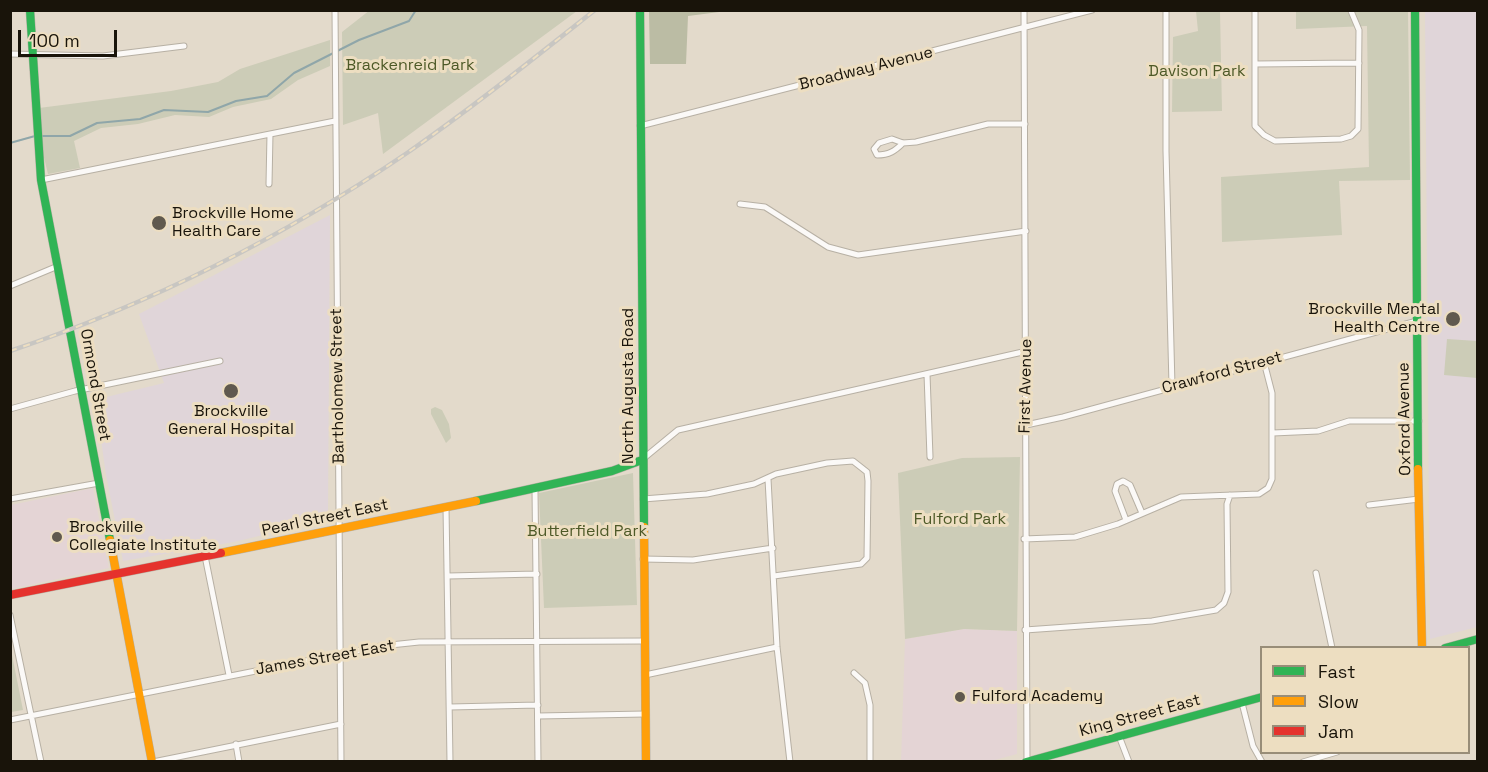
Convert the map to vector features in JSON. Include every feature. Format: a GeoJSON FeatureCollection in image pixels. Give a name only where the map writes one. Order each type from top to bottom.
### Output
{"type":"FeatureCollection","features":[{"type":"Feature","properties":{"kind":"street","name":"Ormond Street"},"geometry":{"type":"LineString","coordinates":[[30,10],[36,131],[41,180],[114,573],[153,762]]}},
{"type":"Feature","properties":{"kind":"street","name":"Bartholomew Street"},"geometry":{"type":"LineString","coordinates":[[336,10],[341,762]]}},
{"type":"Feature","properties":{"kind":"street","name":"North Augusta Road"},"geometry":{"type":"LineString","coordinates":[[640,10],[639,126],[646,762]]}},
{"type":"Feature","properties":{"kind":"street","name":"First Avenue"},"geometry":{"type":"LineString","coordinates":[[1024,10],[1027,351],[1024,539],[1027,762]]}},
{"type":"Feature","properties":{"kind":"street","name":"Broadway Avenue"},"geometry":{"type":"LineString","coordinates":[[639,126],[1092,10]]}},
{"type":"Feature","properties":{"kind":"street"},"geometry":{"type":"LineString","coordinates":[[1166,10],[1166,163],[1172,386]]}},
{"type":"Feature","properties":{"kind":"street"},"geometry":{"type":"LineString","coordinates":[[1255,10],[1255,126],[1275,141],[1341,139],[1351,136],[1358,129],[1359,30],[1351,11]]}},
{"type":"Feature","properties":{"kind":"street","name":"Oxford Avenue"},"geometry":{"type":"LineString","coordinates":[[1414,10],[1422,646]]}},
{"type":"Feature","properties":{"kind":"street"},"geometry":{"type":"LineString","coordinates":[[10,54],[103,56],[184,46]]}},
{"type":"Feature","properties":{"kind":"street"},"geometry":{"type":"LineString","coordinates":[[1255,64],[1359,63]]}},
{"type":"Feature","properties":{"kind":"street"},"geometry":{"type":"LineString","coordinates":[[41,180],[335,121]]}},
{"type":"Feature","properties":{"kind":"street"},"geometry":{"type":"LineString","coordinates":[[903,143],[892,139],[879,143],[874,149],[877,155],[884,155],[893,152],[903,143],[988,124],[1025,124]]}},
{"type":"Feature","properties":{"kind":"street"},"geometry":{"type":"LineString","coordinates":[[269,184],[270,134]]}},
{"type":"Feature","properties":{"kind":"street"},"geometry":{"type":"LineString","coordinates":[[740,204],[765,207],[828,247],[858,255],[1026,231]]}},
{"type":"Feature","properties":{"kind":"street"},"geometry":{"type":"LineString","coordinates":[[10,286],[58,266]]}},
{"type":"Feature","properties":{"kind":"street","name":"Crawford Street"},"geometry":{"type":"LineString","coordinates":[[1026,425],[1417,321]]}},
{"type":"Feature","properties":{"kind":"street"},"geometry":{"type":"LineString","coordinates":[[642,459],[678,430],[1027,351]]}},
{"type":"Feature","properties":{"kind":"street"},"geometry":{"type":"LineString","coordinates":[[10,409],[81,390],[220,361]]}},
{"type":"Feature","properties":{"kind":"street"},"geometry":{"type":"LineString","coordinates":[[1024,539],[1076,537],[1126,520],[1181,496],[1259,494],[1268,488],[1272,479],[1272,393],[1264,362]]}},
{"type":"Feature","properties":{"kind":"street"},"geometry":{"type":"LineString","coordinates":[[927,374],[930,457]]}},
{"type":"Feature","properties":{"kind":"street"},"geometry":{"type":"LineString","coordinates":[[1273,433],[1318,431],[1349,421],[1419,421]]}},
{"type":"Feature","properties":{"kind":"street","name":"Pearl Street East"},"geometry":{"type":"LineString","coordinates":[[10,595],[535,489],[612,471],[642,459]]}},
{"type":"Feature","properties":{"kind":"street"},"geometry":{"type":"LineString","coordinates":[[644,498],[707,494],[816,465],[853,461],[867,472],[867,558],[861,564],[774,576]]}},
{"type":"Feature","properties":{"kind":"street"},"geometry":{"type":"LineString","coordinates":[[768,479],[777,646],[790,762]]}},
{"type":"Feature","properties":{"kind":"street"},"geometry":{"type":"LineString","coordinates":[[1126,520],[1115,491],[1116,484],[1123,481],[1130,485],[1142,513]]}},
{"type":"Feature","properties":{"kind":"street"},"geometry":{"type":"LineString","coordinates":[[10,499],[99,483]]}},
{"type":"Feature","properties":{"kind":"street"},"geometry":{"type":"LineString","coordinates":[[535,489],[538,762]]}},
{"type":"Feature","properties":{"kind":"street"},"geometry":{"type":"LineString","coordinates":[[1025,630],[1152,621],[1216,610],[1224,603],[1228,592],[1227,504],[1230,495]]}},
{"type":"Feature","properties":{"kind":"street"},"geometry":{"type":"LineString","coordinates":[[1369,505],[1419,499]]}},
{"type":"Feature","properties":{"kind":"street"},"geometry":{"type":"LineString","coordinates":[[446,507],[450,762]]}},
{"type":"Feature","properties":{"kind":"street"},"geometry":{"type":"LineString","coordinates":[[643,560],[693,560],[773,548]]}},
{"type":"Feature","properties":{"kind":"street"},"geometry":{"type":"LineString","coordinates":[[205,556],[229,675]]}},
{"type":"Feature","properties":{"kind":"street"},"geometry":{"type":"LineString","coordinates":[[1316,573],[1332,646]]}},
{"type":"Feature","properties":{"kind":"street"},"geometry":{"type":"LineString","coordinates":[[448,576],[537,574]]}},
{"type":"Feature","properties":{"kind":"street"},"geometry":{"type":"LineString","coordinates":[[10,615],[41,762]]}},
{"type":"Feature","properties":{"kind":"street"},"geometry":{"type":"LineString","coordinates":[[1452,646],[1478,639]]}},
{"type":"Feature","properties":{"kind":"street","name":"James Street East"},"geometry":{"type":"LineString","coordinates":[[10,720],[381,646],[448,642],[645,641]]}},
{"type":"Feature","properties":{"kind":"street"},"geometry":{"type":"LineString","coordinates":[[645,675],[777,646]]}},
{"type":"Feature","properties":{"kind":"street"},"geometry":{"type":"LineString","coordinates":[[854,673],[865,683],[870,705],[870,762]]}},
{"type":"Feature","properties":{"kind":"street","name":"King Street East"},"geometry":{"type":"LineString","coordinates":[[1027,762],[1260,698]]}},
{"type":"Feature","properties":{"kind":"street"},"geometry":{"type":"LineString","coordinates":[[1242,703],[1253,746],[1262,762]]}},
{"type":"Feature","properties":{"kind":"street"},"geometry":{"type":"LineString","coordinates":[[450,707],[538,705]]}},
{"type":"Feature","properties":{"kind":"street"},"geometry":{"type":"LineString","coordinates":[[538,716],[645,714]]}},
{"type":"Feature","properties":{"kind":"street"},"geometry":{"type":"LineString","coordinates":[[153,762],[341,724]]}},
{"type":"Feature","properties":{"kind":"street"},"geometry":{"type":"LineString","coordinates":[[1119,736],[1129,762]]}},
{"type":"Feature","properties":{"kind":"street"},"geometry":{"type":"LineString","coordinates":[[236,744],[239,762]]}},
{"type":"Feature","properties":{"kind":"street"},"geometry":{"type":"LineString","coordinates":[[1303,762],[1333,754]]}},
{"type":"Feature","properties":{"kind":"shaded area","name":"Brockville Mental Health Centre"},"geometry":{"type":"Polygon","coordinates":[[[1425,11],[1478,11],[1477,627],[1430,639],[1425,11]]]}},
{"type":"Feature","properties":{"kind":"shaded area","name":"Brockville General Hospital"},"geometry":{"type":"Polygon","coordinates":[[[330,215],[328,513],[313,523],[234,542],[123,561],[106,475],[96,404],[102,398],[164,383],[139,314],[330,215]]]}},
{"type":"Feature","properties":{"kind":"shaded area","name":"Brockville Collegiate Institute"},"geometry":{"type":"Polygon","coordinates":[[[93,488],[109,568],[11,589],[11,505],[93,488]]]}},
{"type":"Feature","properties":{"kind":"shaded area","name":"Fulford Academy"},"geometry":{"type":"Polygon","coordinates":[[[964,629],[1017,631],[1017,754],[991,761],[901,762],[905,639],[964,629]]]}},
{"type":"Feature","properties":{"kind":"green space","name":"Brackenreid Park"},"geometry":{"type":"Polygon","coordinates":[[[370,10],[577,11],[383,154],[378,113],[343,125],[342,32],[370,10]]]}},
{"type":"Feature","properties":{"kind":"green space"},"geometry":{"type":"Polygon","coordinates":[[[649,10],[727,11],[688,16],[686,64],[650,64],[649,10]]]}},
{"type":"Feature","properties":{"kind":"green space","name":"Davison Park"},"geometry":{"type":"Polygon","coordinates":[[[1196,11],[1220,11],[1222,111],[1172,112],[1173,37],[1198,31],[1196,11]]]}},
{"type":"Feature","properties":{"kind":"green space"},"geometry":{"type":"Polygon","coordinates":[[[1296,11],[1408,11],[1410,180],[1339,181],[1342,235],[1222,242],[1221,177],[1369,167],[1367,26],[1296,29],[1296,11]]]}},
{"type":"Feature","properties":{"kind":"green space"},"geometry":{"type":"Polygon","coordinates":[[[330,40],[330,66],[298,80],[271,99],[233,107],[209,117],[175,115],[138,124],[101,128],[74,141],[80,168],[48,174],[41,145],[39,108],[171,91],[218,82],[240,69],[330,40]]]}},
{"type":"Feature","properties":{"kind":"green space"},"geometry":{"type":"Polygon","coordinates":[[[1447,339],[1477,341],[1477,378],[1444,375],[1447,339]]]}},
{"type":"Feature","properties":{"kind":"green space"},"geometry":{"type":"Polygon","coordinates":[[[435,407],[442,410],[449,424],[451,438],[446,443],[431,414],[431,409],[435,407]]]}},
{"type":"Feature","properties":{"kind":"green space","name":"Fulford Park"},"geometry":{"type":"Polygon","coordinates":[[[1020,457],[1017,631],[964,629],[905,639],[898,473],[962,458],[1020,457]]]}},
{"type":"Feature","properties":{"kind":"green space","name":"Butterfield Park"},"geometry":{"type":"Polygon","coordinates":[[[633,473],[637,605],[544,608],[539,493],[633,473]]]}},
{"type":"Feature","properties":{"kind":"green space"},"geometry":{"type":"Polygon","coordinates":[[[11,650],[23,710],[10,712],[11,650]]]}},
{"type":"Feature","properties":{"kind":"waterway"},"geometry":{"type":"LineString","coordinates":[[41,136],[70,136],[97,123],[140,119],[164,110],[208,112],[236,101],[267,96],[294,73],[359,40],[409,21],[416,10]]}},
{"type":"Feature","properties":{"kind":"waterway"},"geometry":{"type":"LineString","coordinates":[[10,143],[35,136]]}},
{"type":"Feature","properties":{"kind":"railway"},"geometry":{"type":"LineString","coordinates":[[10,351],[165,290],[265,240],[407,153],[595,10]]}},
{"type":"Feature","properties":{"kind":"traffic: fast"},"geometry":{"type":"LineString","coordinates":[[30,10],[41,180],[110,540]]}},
{"type":"Feature","properties":{"kind":"traffic: fast"},"geometry":{"type":"LineString","coordinates":[[640,10],[644,527]]}},
{"type":"Feature","properties":{"kind":"traffic: fast"},"geometry":{"type":"LineString","coordinates":[[1415,10],[1418,469]]}},
{"type":"Feature","properties":{"kind":"traffic: fast"},"geometry":{"type":"LineString","coordinates":[[476,501],[612,471],[642,460]]}},
{"type":"Feature","properties":{"kind":"traffic: fast"},"geometry":{"type":"LineString","coordinates":[[1452,646],[1478,639]]}},
{"type":"Feature","properties":{"kind":"traffic: fast"},"geometry":{"type":"LineString","coordinates":[[1026,762],[1260,698]]}},
{"type":"Feature","properties":{"kind":"traffic: slow"},"geometry":{"type":"LineString","coordinates":[[1418,469],[1422,646]]}},
{"type":"Feature","properties":{"kind":"traffic: slow"},"geometry":{"type":"LineString","coordinates":[[221,553],[476,501]]}},
{"type":"Feature","properties":{"kind":"traffic: slow"},"geometry":{"type":"LineString","coordinates":[[644,527],[646,762]]}},
{"type":"Feature","properties":{"kind":"traffic: slow"},"geometry":{"type":"LineString","coordinates":[[110,540],[152,762]]}},
{"type":"Feature","properties":{"kind":"traffic: jam"},"geometry":{"type":"LineString","coordinates":[[10,595],[221,553]]}},
{"type":"Feature","properties":{"kind":"place","name":"Brockville Home Health Care"},"geometry":{"type":"Point","coordinates":[159,223]}},
{"type":"Feature","properties":{"kind":"place","name":"Brockville Mental Health Centre"},"geometry":{"type":"Point","coordinates":[1453,319]}},
{"type":"Feature","properties":{"kind":"place","name":"Brockville General Hospital"},"geometry":{"type":"Point","coordinates":[231,391]}},
{"type":"Feature","properties":{"kind":"place","name":"Brockville Collegiate Institute"},"geometry":{"type":"Point","coordinates":[57,537]}},
{"type":"Feature","properties":{"kind":"place","name":"Fulford Academy"},"geometry":{"type":"Point","coordinates":[960,697]}}]}
